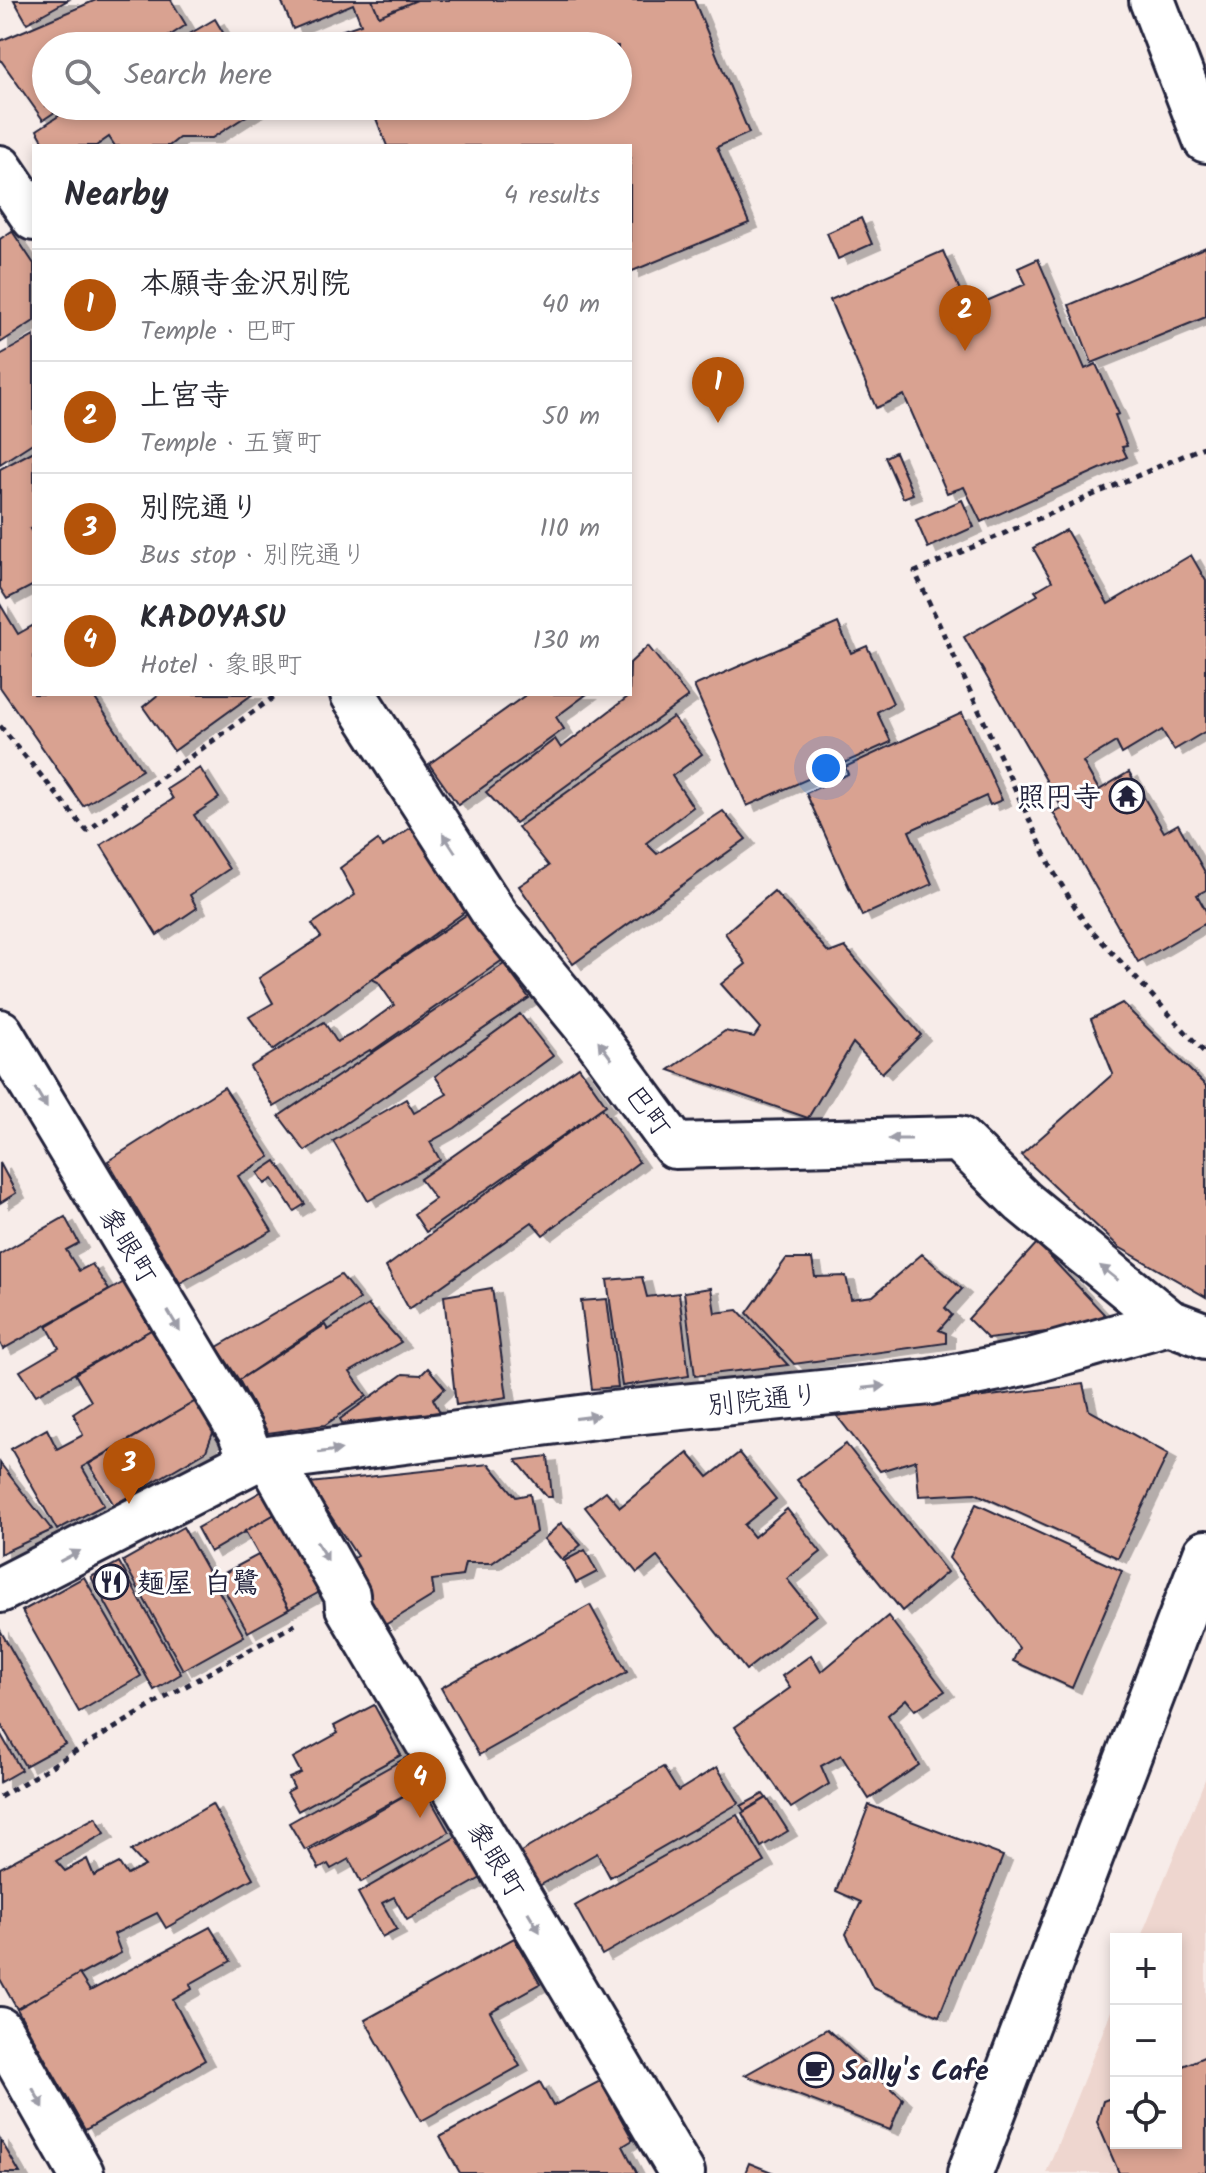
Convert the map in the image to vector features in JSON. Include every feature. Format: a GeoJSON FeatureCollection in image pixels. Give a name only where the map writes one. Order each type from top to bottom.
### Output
{"type":"FeatureCollection","features":[{"type":"Feature","properties":{"kind":"street"},"geometry":{"type":"LineString","coordinates":[[1152,0],[1206,140]]}},
{"type":"Feature","properties":{"kind":"street"},"geometry":{"type":"LineString","coordinates":[[0,168],[32,215]]}},
{"type":"Feature","properties":{"kind":"street","name":"巴町"},"geometry":{"type":"LineString","coordinates":[[354,696],[496,916],[596,1038],[675,1146],[826,1139],[959,1139],[1023,1202],[1188,1329]]}},
{"type":"Feature","properties":{"kind":"street","name":"象眼町"},"geometry":{"type":"LineString","coordinates":[[0,1032],[240,1431],[347,1595],[348,1607],[682,2173]]}},
{"type":"Feature","properties":{"kind":"street","name":"別院通り"},"geometry":{"type":"LineString","coordinates":[[0,1590],[261,1460],[603,1415],[930,1382],[1188,1329]]}},
{"type":"Feature","properties":{"kind":"street"},"geometry":{"type":"LineString","coordinates":[[970,2173],[1206,1553]]}},
{"type":"Feature","properties":{"kind":"street"},"geometry":{"type":"LineString","coordinates":[[0,2030],[81,2173]]}},
{"type":"Feature","properties":{"kind":"path"},"geometry":{"type":"LineString","coordinates":[[1206,446],[915,572],[1061,884],[1085,923],[1206,1054]]}},
{"type":"Feature","properties":{"kind":"path"},"geometry":{"type":"LineString","coordinates":[[0,726],[87,831],[275,696]]}},
{"type":"Feature","properties":{"kind":"path"},"geometry":{"type":"LineString","coordinates":[[0,1797],[161,1700],[347,1595]]}},
{"type":"Feature","properties":{"kind":"shaded area"},"geometry":{"type":"Polygon","coordinates":[[[1206,1777],[1206,2173],[1046,2173],[1110,2014],[1110,2149],[1182,2149],[1182,1933],[1142,1933],[1206,1777]]]}},
{"type":"Feature","properties":{"kind":"building"},"geometry":{"type":"Polygon","coordinates":[[[14,0],[68,0],[27,23],[14,0]]]}},
{"type":"Feature","properties":{"kind":"building"},"geometry":{"type":"Polygon","coordinates":[[[96,0],[171,0],[186,25],[175,32],[32,32],[32,104],[0,59],[0,41],[96,0]]]}},
{"type":"Feature","properties":{"kind":"building"},"geometry":{"type":"Polygon","coordinates":[[[281,0],[694,0],[749,133],[717,147],[749,223],[632,271],[632,144],[386,144],[377,120],[632,120],[632,32],[340,32],[361,24],[353,4],[293,29],[281,0]]]}},
{"type":"Feature","properties":{"kind":"building"},"geometry":{"type":"Polygon","coordinates":[[[372,0],[417,0],[379,16],[372,0]]]}},
{"type":"Feature","properties":{"kind":"building"},"geometry":{"type":"Polygon","coordinates":[[[215,19],[223,32],[193,32],[215,19]]]}},
{"type":"Feature","properties":{"kind":"building"},"geometry":{"type":"Polygon","coordinates":[[[52,120],[240,120],[212,138],[179,138],[172,144],[114,144],[109,137],[99,144],[45,144],[37,130],[52,120]]]}},
{"type":"Feature","properties":{"kind":"building"},"geometry":{"type":"Polygon","coordinates":[[[861,218],[872,244],[838,259],[827,233],[861,218]]]}},
{"type":"Feature","properties":{"kind":"building"},"geometry":{"type":"Polygon","coordinates":[[[12,231],[32,261],[32,322],[0,343],[0,239],[12,231]]]}},
{"type":"Feature","properties":{"kind":"building"},"geometry":{"type":"Polygon","coordinates":[[[1206,247],[1206,317],[1092,363],[1069,305],[1206,247]]]}},
{"type":"Feature","properties":{"kind":"building"},"geometry":{"type":"Polygon","coordinates":[[[943,251],[968,309],[1026,284],[1018,268],[1038,259],[1085,369],[1096,364],[1119,414],[1115,415],[1127,446],[1122,447],[1127,457],[981,522],[964,487],[947,493],[904,395],[876,408],[830,300],[943,251]]]}},
{"type":"Feature","properties":{"kind":"building"},"geometry":{"type":"Polygon","coordinates":[[[32,337],[32,443],[0,464],[0,355],[32,337]]]}},
{"type":"Feature","properties":{"kind":"building"},"geometry":{"type":"Polygon","coordinates":[[[32,452],[32,586],[7,599],[0,588],[0,469],[32,452]]]}},
{"type":"Feature","properties":{"kind":"building"},"geometry":{"type":"Polygon","coordinates":[[[895,452],[913,494],[903,498],[885,457],[895,452]]]}},
{"type":"Feature","properties":{"kind":"building"},"geometry":{"type":"Polygon","coordinates":[[[962,500],[974,527],[928,548],[916,520],[962,500]]]}},
{"type":"Feature","properties":{"kind":"building","name":"照円寺"},"geometry":{"type":"Polygon","coordinates":[[[1066,530],[1108,604],[1191,555],[1206,581],[1206,731],[1174,750],[1162,730],[1122,754],[1116,742],[1083,762],[1099,790],[1129,772],[1164,832],[1178,824],[1206,874],[1206,890],[1197,895],[1206,911],[1206,923],[1138,962],[1053,812],[1062,808],[964,637],[1038,595],[1035,591],[1052,581],[1033,548],[1066,530]]]}},
{"type":"Feature","properties":{"kind":"building"},"geometry":{"type":"Polygon","coordinates":[[[0,604],[18,634],[32,626],[32,696],[93,696],[142,770],[83,806],[0,687],[0,604]]]}},
{"type":"Feature","properties":{"kind":"building"},"geometry":{"type":"Polygon","coordinates":[[[838,623],[851,653],[867,646],[893,703],[877,712],[891,742],[747,806],[694,686],[838,623]]]}},
{"type":"Feature","properties":{"kind":"building"},"geometry":{"type":"Polygon","coordinates":[[[648,646],[688,697],[515,823],[486,792],[555,739],[561,748],[632,696],[632,661],[648,646]]]}},
{"type":"Feature","properties":{"kind":"building"},"geometry":{"type":"Polygon","coordinates":[[[157,696],[250,696],[174,751],[143,707],[157,696]]]}},
{"type":"Feature","properties":{"kind":"building"},"geometry":{"type":"Polygon","coordinates":[[[524,696],[584,696],[556,717],[564,729],[458,805],[429,764],[524,696]]]}},
{"type":"Feature","properties":{"kind":"building"},"geometry":{"type":"Polygon","coordinates":[[[962,713],[1002,800],[990,805],[986,796],[909,831],[932,884],[862,916],[806,793],[848,774],[845,767],[962,713]]]}},
{"type":"Feature","properties":{"kind":"building"},"geometry":{"type":"Polygon","coordinates":[[[673,717],[702,754],[672,776],[693,807],[646,843],[657,854],[723,811],[746,839],[573,964],[519,886],[549,866],[518,827],[673,717]]]}},
{"type":"Feature","properties":{"kind":"building"},"geometry":{"type":"Polygon","coordinates":[[[200,768],[219,798],[194,815],[229,869],[190,895],[197,908],[157,935],[101,845],[173,799],[167,789],[200,768]]]}},
{"type":"Feature","properties":{"kind":"building"},"geometry":{"type":"Polygon","coordinates":[[[414,825],[469,909],[273,1050],[249,1017],[273,1003],[259,978],[321,937],[312,924],[355,895],[340,868],[378,840],[383,847],[414,825]]]}},
{"type":"Feature","properties":{"kind":"building"},"geometry":{"type":"Polygon","coordinates":[[[774,891],[829,953],[845,947],[921,1035],[882,1073],[853,1043],[808,1118],[669,1070],[725,1031],[754,1037],[760,1028],[721,984],[746,964],[725,933],[774,891]]]}},
{"type":"Feature","properties":{"kind":"building"},"geometry":{"type":"Polygon","coordinates":[[[472,911],[504,959],[371,1052],[274,1107],[250,1067],[324,1022],[337,1042],[358,1031],[394,1005],[378,982],[372,979],[472,911]]]}},
{"type":"Feature","properties":{"kind":"building"},"geometry":{"type":"Polygon","coordinates":[[[504,964],[529,998],[305,1151],[279,1116],[504,964]]]}},
{"type":"Feature","properties":{"kind":"building"},"geometry":{"type":"Polygon","coordinates":[[[1122,1003],[1206,1086],[1206,1297],[1119,1247],[1021,1155],[1113,1074],[1091,1019],[1122,1003]]]}},
{"type":"Feature","properties":{"kind":"building"},"geometry":{"type":"Polygon","coordinates":[[[520,1014],[553,1056],[455,1128],[430,1142],[440,1160],[368,1201],[333,1141],[406,1099],[414,1113],[447,1094],[435,1076],[520,1014]]]}},
{"type":"Feature","properties":{"kind":"building"},"geometry":{"type":"Polygon","coordinates":[[[579,1067],[606,1105],[426,1232],[414,1214],[435,1199],[420,1179],[579,1067]]]}},
{"type":"Feature","properties":{"kind":"building"},"geometry":{"type":"Polygon","coordinates":[[[224,1087],[270,1157],[238,1176],[272,1231],[180,1283],[108,1161],[224,1087]]]}},
{"type":"Feature","properties":{"kind":"building"},"geometry":{"type":"Polygon","coordinates":[[[602,1108],[639,1162],[543,1235],[532,1222],[409,1309],[386,1267],[602,1108]]]}},
{"type":"Feature","properties":{"kind":"building"},"geometry":{"type":"Polygon","coordinates":[[[276,1161],[305,1204],[294,1211],[273,1179],[265,1184],[258,1173],[276,1161]]]}},
{"type":"Feature","properties":{"kind":"building"},"geometry":{"type":"Polygon","coordinates":[[[0,1163],[16,1193],[0,1203],[0,1163]]]}},
{"type":"Feature","properties":{"kind":"building"},"geometry":{"type":"Polygon","coordinates":[[[65,1217],[79,1243],[66,1250],[79,1271],[92,1264],[109,1290],[3,1349],[0,1343],[0,1254],[65,1217]]]}},
{"type":"Feature","properties":{"kind":"building"},"geometry":{"type":"Polygon","coordinates":[[[1037,1243],[1105,1315],[1103,1325],[988,1339],[968,1319],[1037,1243]]]}},
{"type":"Feature","properties":{"kind":"building"},"geometry":{"type":"Polygon","coordinates":[[[922,1254],[962,1289],[945,1308],[952,1315],[939,1330],[946,1333],[946,1343],[794,1364],[747,1313],[786,1259],[812,1259],[815,1277],[846,1276],[851,1299],[873,1296],[922,1254]]]}},
{"type":"Feature","properties":{"kind":"building"},"geometry":{"type":"Polygon","coordinates":[[[341,1275],[360,1299],[239,1380],[217,1347],[341,1275]]]}},
{"type":"Feature","properties":{"kind":"building"},"geometry":{"type":"Polygon","coordinates":[[[642,1277],[647,1297],[679,1293],[689,1376],[622,1386],[607,1280],[642,1277]]]}},
{"type":"Feature","properties":{"kind":"building"},"geometry":{"type":"Polygon","coordinates":[[[124,1282],[151,1330],[36,1395],[20,1371],[59,1348],[47,1326],[124,1282]]]}},
{"type":"Feature","properties":{"kind":"building"},"geometry":{"type":"Polygon","coordinates":[[[492,1288],[507,1397],[456,1405],[444,1296],[492,1288]]]}},
{"type":"Feature","properties":{"kind":"building"},"geometry":{"type":"Polygon","coordinates":[[[711,1288],[715,1313],[738,1310],[788,1365],[695,1376],[684,1292],[711,1288]]]}},
{"type":"Feature","properties":{"kind":"building"},"geometry":{"type":"Polygon","coordinates":[[[607,1299],[618,1387],[592,1389],[581,1301],[607,1299]]]}},
{"type":"Feature","properties":{"kind":"building"},"geometry":{"type":"Polygon","coordinates":[[[368,1305],[401,1342],[350,1372],[367,1396],[325,1425],[268,1433],[239,1380],[325,1325],[328,1330],[368,1305]]]}},
{"type":"Feature","properties":{"kind":"building"},"geometry":{"type":"Polygon","coordinates":[[[151,1330],[196,1401],[82,1467],[104,1505],[57,1530],[11,1449],[47,1429],[57,1449],[83,1435],[73,1413],[91,1401],[75,1374],[151,1330]]]}},
{"type":"Feature","properties":{"kind":"building"},"geometry":{"type":"Polygon","coordinates":[[[428,1368],[445,1388],[433,1399],[440,1412],[342,1423],[340,1419],[403,1374],[421,1375],[428,1368]]]}},
{"type":"Feature","properties":{"kind":"building"},"geometry":{"type":"Polygon","coordinates":[[[1083,1384],[1089,1410],[1168,1454],[1118,1558],[975,1493],[919,1496],[916,1460],[880,1471],[837,1416],[1083,1384]]]}},
{"type":"Feature","properties":{"kind":"building"},"geometry":{"type":"Polygon","coordinates":[[[196,1401],[214,1430],[206,1451],[114,1505],[89,1464],[196,1401]]]}},
{"type":"Feature","properties":{"kind":"building"},"geometry":{"type":"Polygon","coordinates":[[[846,1444],[947,1572],[902,1611],[797,1480],[846,1444]]]}},
{"type":"Feature","properties":{"kind":"building"},"geometry":{"type":"Polygon","coordinates":[[[688,1453],[708,1477],[739,1453],[776,1499],[744,1525],[754,1537],[787,1509],[821,1552],[787,1579],[816,1615],[746,1670],[657,1557],[637,1573],[585,1507],[606,1491],[620,1507],[688,1453]]]}},
{"type":"Feature","properties":{"kind":"building"},"geometry":{"type":"Polygon","coordinates":[[[548,1456],[552,1497],[547,1497],[516,1460],[548,1456]]]}},
{"type":"Feature","properties":{"kind":"building"},"geometry":{"type":"Polygon","coordinates":[[[0,1463],[52,1530],[0,1554],[0,1463]]]}},
{"type":"Feature","properties":{"kind":"building"},"geometry":{"type":"Polygon","coordinates":[[[489,1464],[516,1497],[530,1494],[536,1532],[492,1563],[465,1563],[462,1576],[432,1580],[434,1595],[385,1625],[344,1564],[357,1556],[309,1483],[489,1464]]]}},
{"type":"Feature","properties":{"kind":"building"},"geometry":{"type":"Polygon","coordinates":[[[264,1490],[277,1513],[210,1552],[197,1528],[264,1490]]]}},
{"type":"Feature","properties":{"kind":"building"},"geometry":{"type":"Polygon","coordinates":[[[976,1504],[1122,1571],[1072,1688],[1013,1661],[1019,1648],[949,1558],[976,1504]]]}},
{"type":"Feature","properties":{"kind":"building"},"geometry":{"type":"Polygon","coordinates":[[[277,1513],[325,1589],[289,1609],[245,1531],[277,1513]]]}},
{"type":"Feature","properties":{"kind":"building"},"geometry":{"type":"Polygon","coordinates":[[[561,1523],[581,1545],[562,1560],[544,1539],[561,1523]]]}},
{"type":"Feature","properties":{"kind":"building"},"geometry":{"type":"Polygon","coordinates":[[[183,1527],[244,1636],[183,1670],[123,1561],[183,1527]]]}},
{"type":"Feature","properties":{"kind":"building"},"geometry":{"type":"Polygon","coordinates":[[[585,1550],[597,1572],[576,1583],[564,1561],[585,1550]]]}},
{"type":"Feature","properties":{"kind":"building"},"geometry":{"type":"Polygon","coordinates":[[[258,1555],[289,1609],[248,1632],[217,1577],[258,1555]]]}},
{"type":"Feature","properties":{"kind":"building"},"geometry":{"type":"Polygon","coordinates":[[[119,1562],[181,1674],[154,1690],[91,1577],[119,1562]]]}},
{"type":"Feature","properties":{"kind":"building"},"geometry":{"type":"Polygon","coordinates":[[[84,1577],[141,1676],[79,1712],[22,1611],[84,1577]]]}},
{"type":"Feature","properties":{"kind":"building"},"geometry":{"type":"Polygon","coordinates":[[[590,1605],[627,1672],[479,1755],[441,1688],[590,1605]]]}},
{"type":"Feature","properties":{"kind":"building"},"geometry":{"type":"Polygon","coordinates":[[[888,1616],[945,1691],[915,1710],[906,1699],[888,1715],[919,1765],[869,1799],[841,1755],[821,1766],[829,1784],[791,1808],[735,1727],[790,1688],[782,1676],[811,1655],[821,1672],[888,1616]]]}},
{"type":"Feature","properties":{"kind":"building"},"geometry":{"type":"Polygon","coordinates":[[[0,1630],[65,1744],[25,1766],[0,1723],[0,1630]]]}},
{"type":"Feature","properties":{"kind":"building"},"geometry":{"type":"Polygon","coordinates":[[[374,1705],[401,1755],[298,1811],[287,1792],[294,1788],[289,1778],[301,1773],[293,1758],[338,1733],[334,1726],[374,1705]]]}},
{"type":"Feature","properties":{"kind":"building"},"geometry":{"type":"Polygon","coordinates":[[[0,1733],[21,1770],[0,1782],[0,1733]]]}},
{"type":"Feature","properties":{"kind":"building"},"geometry":{"type":"Polygon","coordinates":[[[409,1756],[424,1784],[305,1850],[289,1823],[409,1756]]]}},
{"type":"Feature","properties":{"kind":"building"},"geometry":{"type":"Polygon","coordinates":[[[663,1767],[678,1791],[717,1767],[739,1803],[610,1877],[597,1853],[539,1886],[519,1853],[663,1767]]]}},
{"type":"Feature","properties":{"kind":"building"},"geometry":{"type":"Polygon","coordinates":[[[423,1786],[449,1832],[361,1882],[349,1859],[331,1869],[328,1864],[319,1869],[309,1851],[423,1786]]]}},
{"type":"Feature","properties":{"kind":"building"},"geometry":{"type":"Polygon","coordinates":[[[763,1794],[766,1798],[744,1811],[741,1806],[763,1794]]]}},
{"type":"Feature","properties":{"kind":"building"},"geometry":{"type":"Polygon","coordinates":[[[767,1798],[788,1831],[761,1847],[742,1813],[767,1798]]]}},
{"type":"Feature","properties":{"kind":"building"},"geometry":{"type":"Polygon","coordinates":[[[212,1804],[253,1878],[166,1928],[157,1913],[114,1934],[121,1953],[17,2009],[0,1979],[0,1868],[96,1817],[105,1833],[56,1861],[65,1871],[87,1859],[94,1876],[119,1863],[127,1875],[145,1866],[131,1851],[212,1804]]]}},
{"type":"Feature","properties":{"kind":"building"},"geometry":{"type":"Polygon","coordinates":[[[869,1805],[1003,1856],[939,2016],[873,1988],[846,1934],[861,1902],[836,1891],[869,1805]]]}},
{"type":"Feature","properties":{"kind":"building"},"geometry":{"type":"Polygon","coordinates":[[[737,1815],[765,1862],[602,1955],[575,1906],[737,1815]]]}},
{"type":"Feature","properties":{"kind":"building"},"geometry":{"type":"Polygon","coordinates":[[[457,1836],[481,1878],[407,1920],[394,1897],[382,1903],[397,1929],[382,1937],[358,1893],[457,1836]]]}},
{"type":"Feature","properties":{"kind":"building"},"geometry":{"type":"Polygon","coordinates":[[[210,1927],[231,1961],[190,1984],[192,1989],[173,2000],[205,2060],[85,2130],[17,2009],[79,1974],[90,1991],[210,1927]]]}},
{"type":"Feature","properties":{"kind":"building"},"geometry":{"type":"Polygon","coordinates":[[[514,1938],[540,1984],[490,2012],[520,2066],[421,2121],[365,2020],[514,1938]]]}},
{"type":"Feature","properties":{"kind":"building"},"geometry":{"type":"Polygon","coordinates":[[[827,2029],[903,2099],[890,2130],[745,2075],[827,2029]]]}},
{"type":"Feature","properties":{"kind":"building"},"geometry":{"type":"Polygon","coordinates":[[[1206,2056],[1206,2173],[1119,2173],[1097,2122],[1103,2101],[1110,2098],[1110,2149],[1182,2149],[1182,2066],[1206,2056]]]}},
{"type":"Feature","properties":{"kind":"building"},"geometry":{"type":"Polygon","coordinates":[[[600,2081],[633,2140],[623,2146],[637,2173],[460,2173],[440,2137],[540,2082],[553,2106],[600,2081]]]}},
{"type":"Feature","properties":{"kind":"building"},"geometry":{"type":"Polygon","coordinates":[[[0,2139],[20,2173],[0,2173],[0,2139]]]}},
{"type":"Feature","properties":{"kind":"building"},"geometry":{"type":"Polygon","coordinates":[[[749,2163],[774,2173],[745,2173],[749,2163]]]}},
{"type":"Feature","properties":{"kind":"place","name":"上宮寺"},"geometry":{"type":"Point","coordinates":[965,351]}},
{"type":"Feature","properties":{"kind":"place","name":"本願寺金沢別院"},"geometry":{"type":"Point","coordinates":[718,423]}},
{"type":"Feature","properties":{"kind":"place","name":"照円寺"},"geometry":{"type":"Point","coordinates":[1127,796]}},
{"type":"Feature","properties":{"kind":"place","name":"別院通り"},"geometry":{"type":"Point","coordinates":[129,1504]}},
{"type":"Feature","properties":{"kind":"place","name":"麺屋 白鷺"},"geometry":{"type":"Point","coordinates":[111,1582]}},
{"type":"Feature","properties":{"kind":"place","name":"KADOYASU"},"geometry":{"type":"Point","coordinates":[420,1818]}},
{"type":"Feature","properties":{"kind":"place","name":"Sally's Cafe"},"geometry":{"type":"Point","coordinates":[816,2070]}}]}
